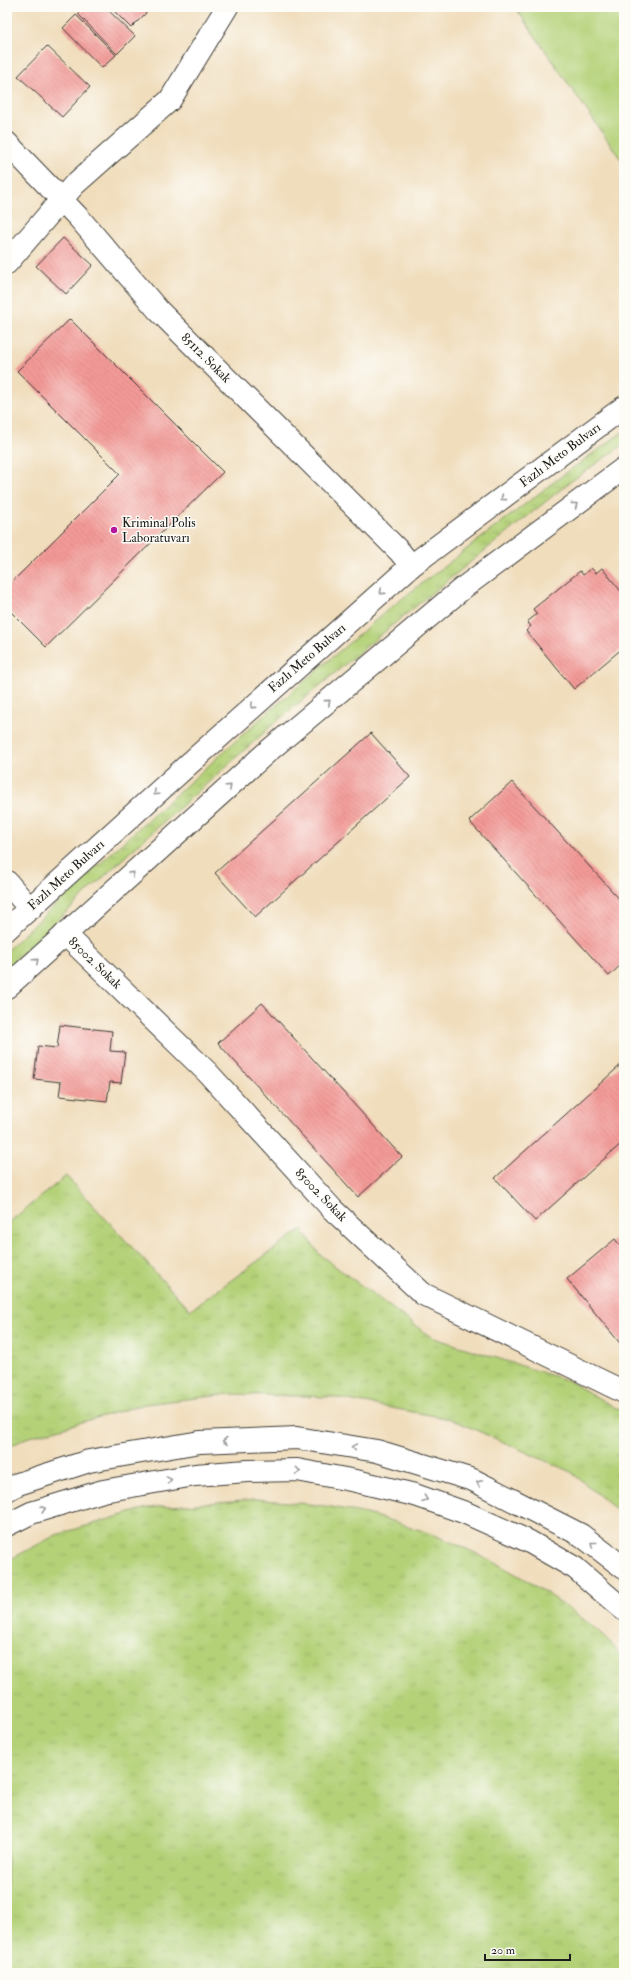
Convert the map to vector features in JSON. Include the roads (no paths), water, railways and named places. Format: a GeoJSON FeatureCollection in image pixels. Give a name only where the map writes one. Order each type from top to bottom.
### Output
{"type":"FeatureCollection","features":[{"type":"Feature","properties":{"kind":"main road"},"geometry":{"type":"LineString","coordinates":[[7,263],[74,185],[170,100],[227,7]]}},
{"type":"Feature","properties":{"kind":"main road","name":"85112. Sokak"},"geometry":{"type":"LineString","coordinates":[[7,144],[62,200],[158,310],[400,552],[411,566]]}},
{"type":"Feature","properties":{"kind":"main road","name":"Fazlı Meto Bulvarı"},"geometry":{"type":"LineString","coordinates":[[7,929],[411,566],[624,407]]}},
{"type":"Feature","properties":{"kind":"main road"},"geometry":{"type":"LineString","coordinates":[[7,987],[266,754],[463,588],[624,468]]}},
{"type":"Feature","properties":{"kind":"main road"},"geometry":{"type":"LineString","coordinates":[[7,882],[30,909]]}},
{"type":"Feature","properties":{"kind":"main road","name":"85002. Sokak"},"geometry":{"type":"LineString","coordinates":[[65,934],[207,1072],[333,1210],[423,1294],[624,1392]]}},
{"type":"Feature","properties":{"kind":"main road"},"geometry":{"type":"LineString","coordinates":[[7,1490],[18,1484],[89,1461],[200,1442],[297,1438],[376,1451],[473,1480],[581,1535],[624,1568]]}},
{"type":"Feature","properties":{"kind":"main road"},"geometry":{"type":"LineString","coordinates":[[7,1525],[31,1513],[104,1491],[195,1475],[247,1471],[297,1470],[356,1481],[415,1495],[466,1513],[528,1541],[575,1568],[624,1610]]}},
{"type":"Feature","properties":{"kind":"place","name":"Kriminal Polis Laboratuvarı"},"geometry":{"type":"Point","coordinates":[114,530]}}]}
